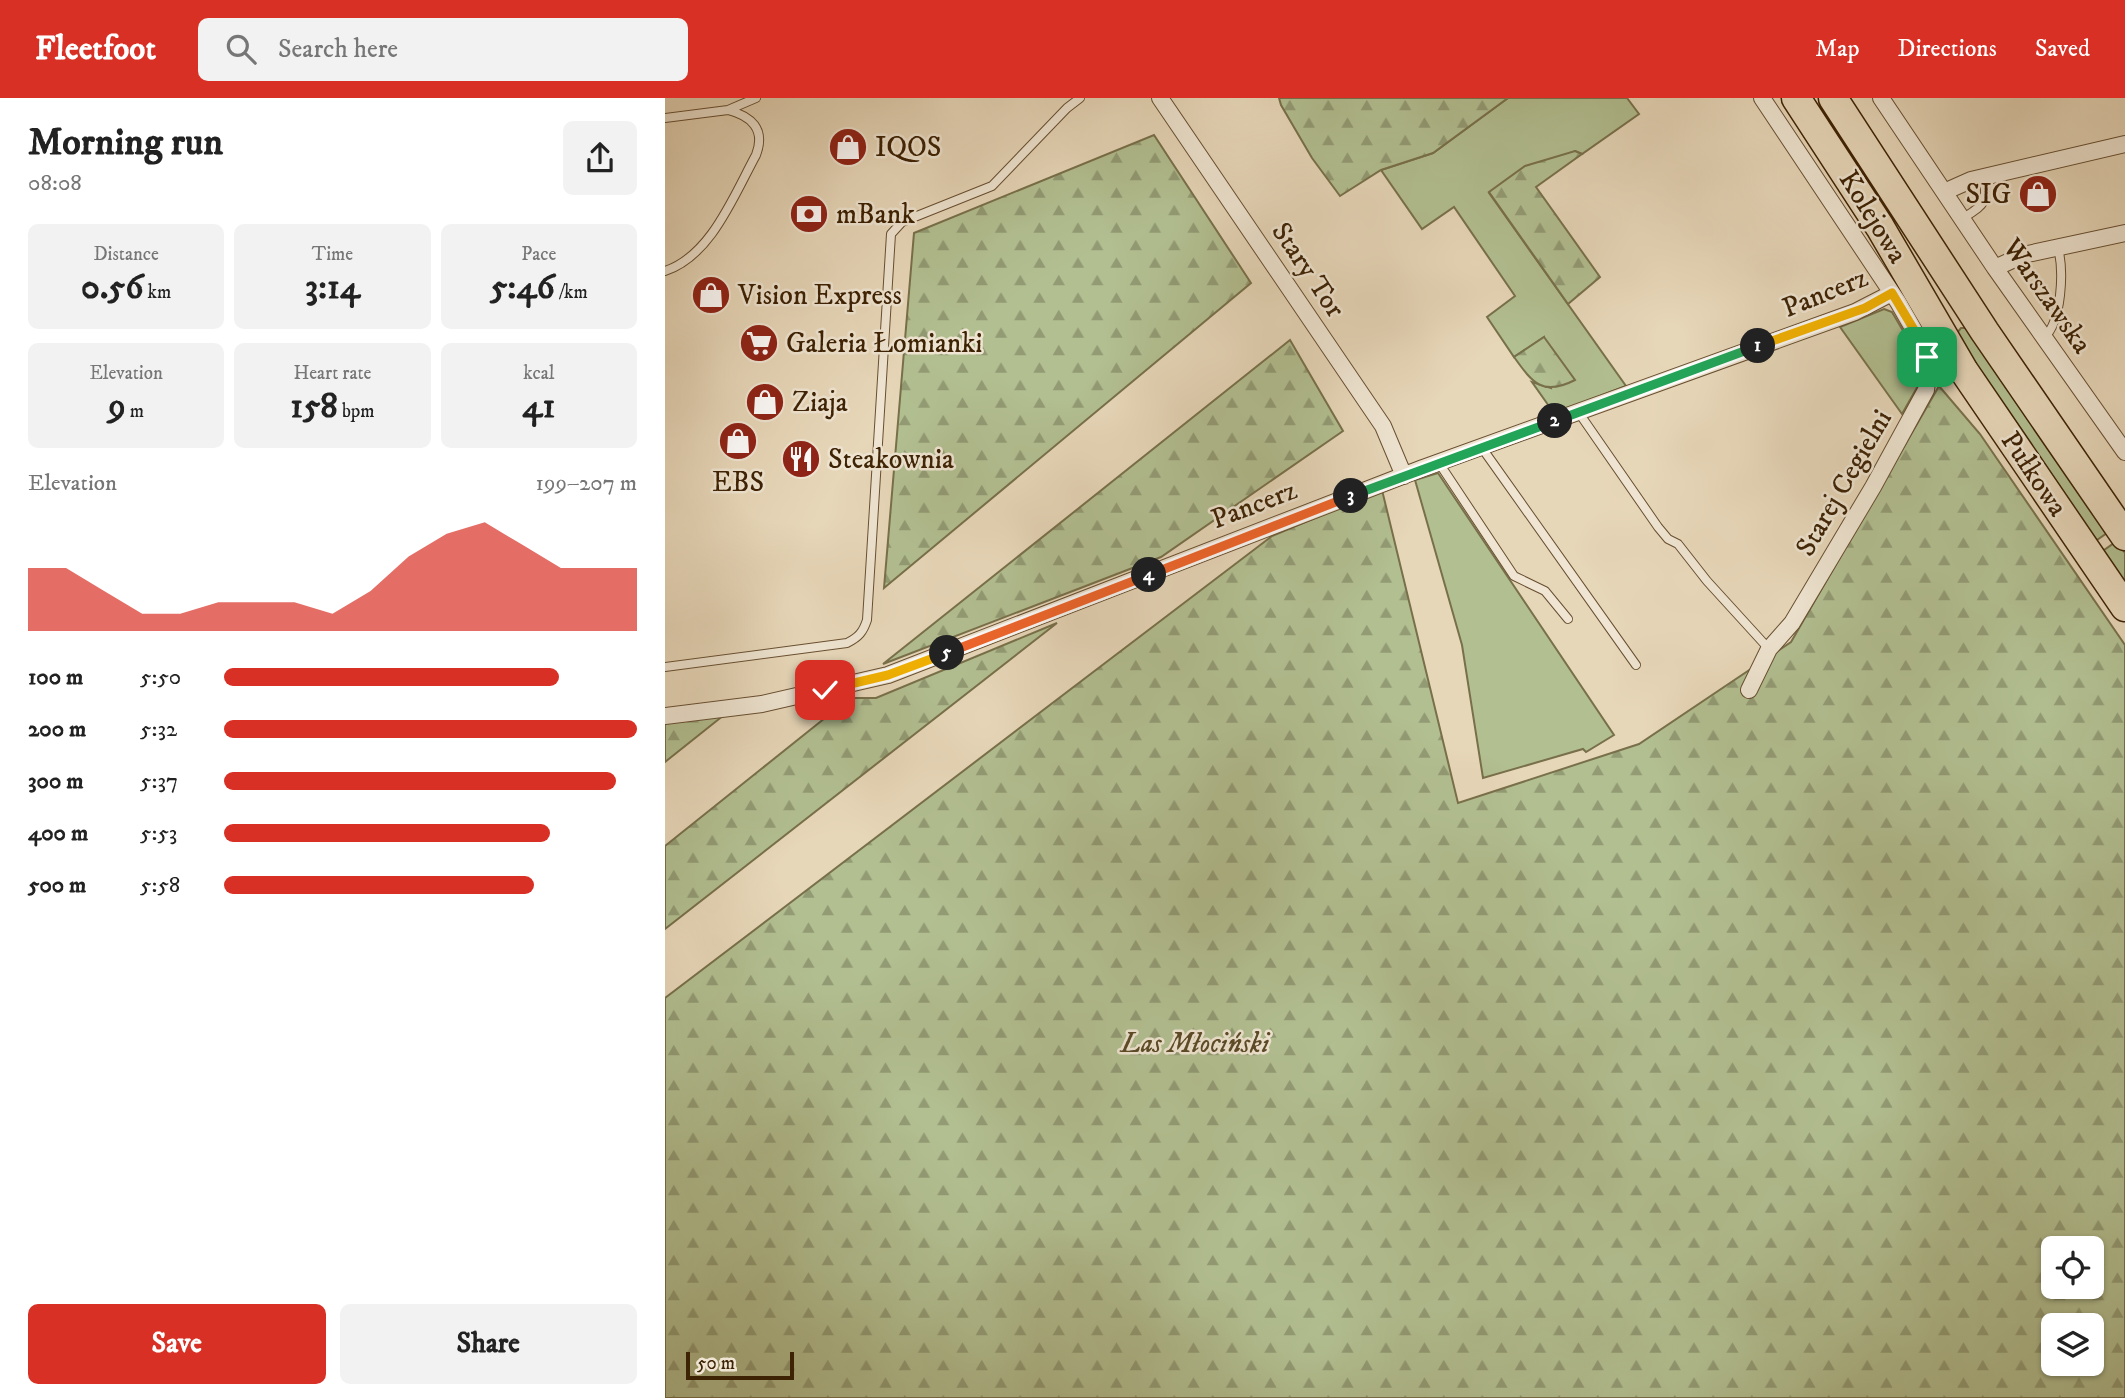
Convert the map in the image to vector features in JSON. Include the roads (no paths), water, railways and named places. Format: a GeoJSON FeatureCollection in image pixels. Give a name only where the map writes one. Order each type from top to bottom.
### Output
{"type":"FeatureCollection","features":[{"type":"Feature","properties":{"kind":"highway","name":"Kolejowa"},"geometry":{"type":"LineString","coordinates":[[1796,98],[1880,227],[1945,339]]}},
{"type":"Feature","properties":{"kind":"highway","name":"Kolejowa"},"geometry":{"type":"LineString","coordinates":[[1833,98],[1975,315]]}},
{"type":"Feature","properties":{"kind":"highway","name":"Pułkowa"},"geometry":{"type":"LineString","coordinates":[[1975,315],[2125,536]]}},
{"type":"Feature","properties":{"kind":"highway","name":"Pułkowa"},"geometry":{"type":"LineString","coordinates":[[1945,339],[1979,394],[2125,607]]}},
{"type":"Feature","properties":{"kind":"street","name":"Stary Tor"},"geometry":{"type":"LineString","coordinates":[[1160,98],[1383,426],[1404,476]]}},
{"type":"Feature","properties":{"kind":"street","name":"Starej Cegielni"},"geometry":{"type":"LineString","coordinates":[[1749,690],[1769,649],[1792,623],[1841,543],[1926,390],[1929,368],[1925,350],[1892,293],[1762,98]]}},
{"type":"Feature","properties":{"kind":"street","name":"Warszawska"},"geometry":{"type":"LineString","coordinates":[[1881,98],[1995,268],[2125,452]]}},
{"type":"Feature","properties":{"kind":"street"},"geometry":{"type":"LineString","coordinates":[[1944,192],[1963,182],[2125,144]]}},
{"type":"Feature","properties":{"kind":"street"},"geometry":{"type":"LineString","coordinates":[[1995,268],[2015,258],[2125,233]]}},
{"type":"Feature","properties":{"kind":"street","name":"Pancerz"},"geometry":{"type":"LineString","coordinates":[[665,716],[762,704],[888,675],[1404,476],[1855,312],[1892,293]]}},
{"type":"Feature","properties":{"kind":"lane"},"geometry":{"type":"LineString","coordinates":[[665,118],[728,110],[756,98]]}},
{"type":"Feature","properties":{"kind":"lane"},"geometry":{"type":"LineString","coordinates":[[665,667],[847,643],[863,631],[867,620],[891,234],[902,222],[992,186],[1067,108],[1080,98]]}},
{"type":"Feature","properties":{"kind":"lane"},"geometry":{"type":"LineString","coordinates":[[665,271],[688,261],[705,245],[756,155],[759,138],[755,123],[728,110]]}},
{"type":"Feature","properties":{"kind":"lane"},"geometry":{"type":"LineString","coordinates":[[1962,219],[1984,203],[1986,194],[1983,177]]}},
{"type":"Feature","properties":{"kind":"lane"},"geometry":{"type":"LineString","coordinates":[[2044,338],[2057,318],[2061,266],[2058,247]]}},
{"type":"Feature","properties":{"kind":"lane"},"geometry":{"type":"LineString","coordinates":[[1579,413],[1658,527],[1668,539],[1678,544],[1707,581],[1769,649]]}},
{"type":"Feature","properties":{"kind":"lane"},"geometry":{"type":"LineString","coordinates":[[1482,448],[1636,665]]}},
{"type":"Feature","properties":{"kind":"lane"},"geometry":{"type":"LineString","coordinates":[[1439,463],[1514,576],[1545,592],[1568,619]]}},
{"type":"Feature","properties":{"kind":"place","name":"IQOS"},"geometry":{"type":"Point","coordinates":[848,147]}},
{"type":"Feature","properties":{"kind":"place","name":"SIG"},"geometry":{"type":"Point","coordinates":[2038,194]}},
{"type":"Feature","properties":{"kind":"place","name":"mBank"},"geometry":{"type":"Point","coordinates":[809,214]}},
{"type":"Feature","properties":{"kind":"place","name":"Vision Express"},"geometry":{"type":"Point","coordinates":[711,295]}},
{"type":"Feature","properties":{"kind":"place","name":"Galeria Łomianki"},"geometry":{"type":"Point","coordinates":[759,343]}},
{"type":"Feature","properties":{"kind":"place","name":"Ziaja"},"geometry":{"type":"Point","coordinates":[765,402]}},
{"type":"Feature","properties":{"kind":"place","name":"EBS"},"geometry":{"type":"Point","coordinates":[738,441]}},
{"type":"Feature","properties":{"kind":"place","name":"Steakownia"},"geometry":{"type":"Point","coordinates":[801,459]}},
{"type":"Feature","properties":{"kind":"park label","name":"Las Młociński"},"geometry":{"type":"Point","coordinates":[1195,1043]}}]}
